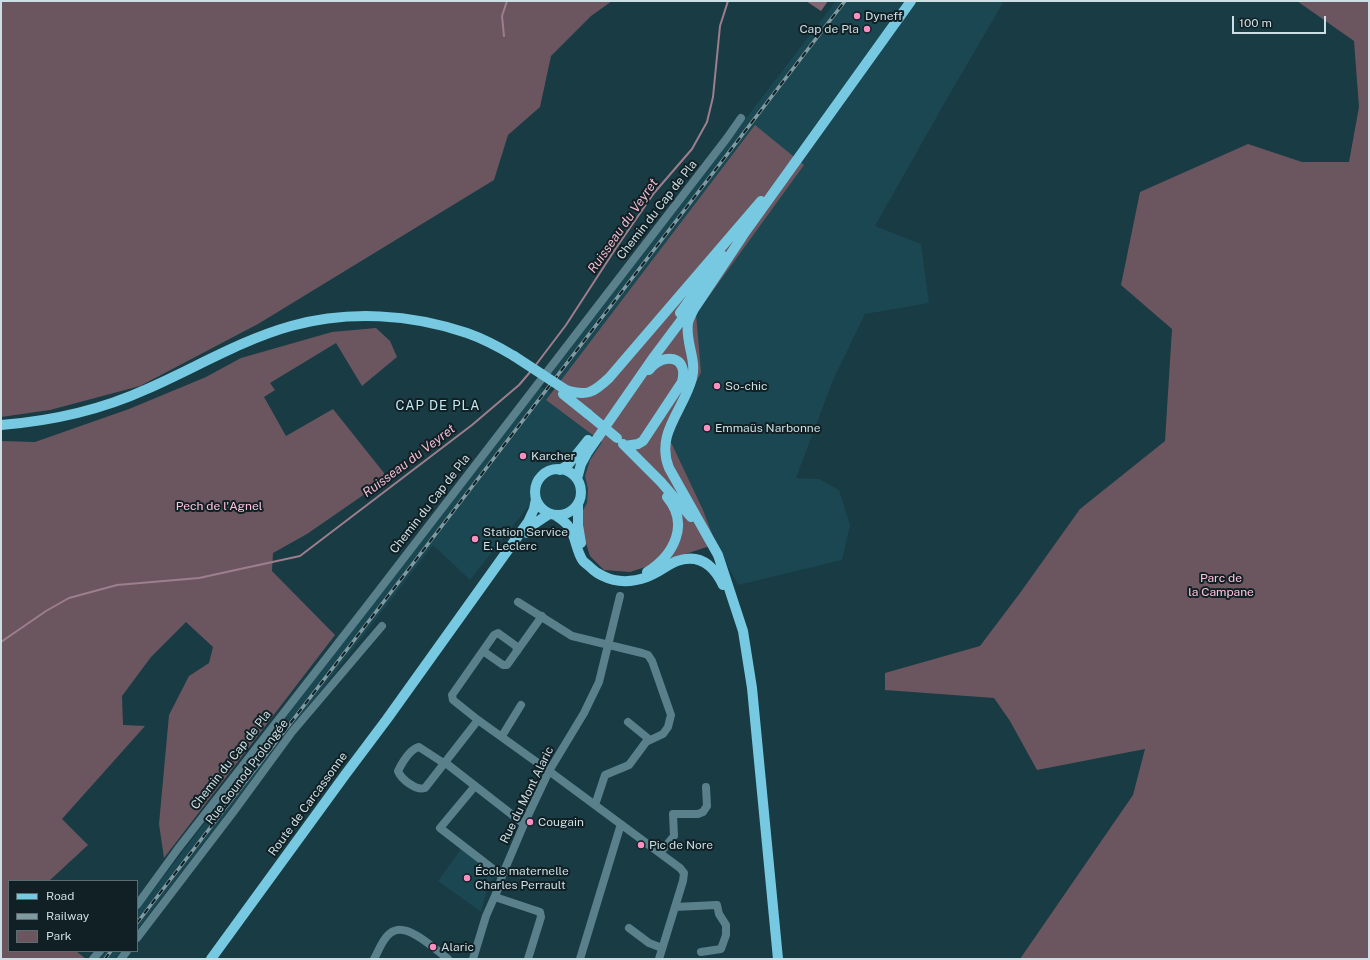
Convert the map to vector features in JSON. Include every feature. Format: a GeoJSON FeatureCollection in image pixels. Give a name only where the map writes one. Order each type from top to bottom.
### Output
{"type":"FeatureCollection","features":[{"type":"Feature","properties":{"kind":"main road"},"geometry":{"type":"LineString","coordinates":[[560,470],[568,465],[586,443],[906,1]]}},
{"type":"Feature","properties":{"kind":"main road"},"geometry":{"type":"LineString","coordinates":[[577,479],[581,464],[608,421],[911,1]]}},
{"type":"Feature","properties":{"kind":"main road"},"geometry":{"type":"LineString","coordinates":[[565,392],[583,394],[593,392],[609,378],[765,196]]}},
{"type":"Feature","properties":{"kind":"main road"},"geometry":{"type":"LineString","coordinates":[[742,237],[694,309],[688,322],[688,337],[693,359],[693,377],[670,427],[664,447],[666,461],[669,468],[718,555],[743,631],[752,688],[778,959]]}},
{"type":"Feature","properties":{"kind":"main road"},"geometry":{"type":"LineString","coordinates":[[1,425],[28,423],[72,415],[122,400],[238,346],[272,332],[326,318],[365,316],[392,317],[434,324],[451,328],[487,342],[513,357],[565,392],[588,414],[617,438],[662,482],[686,511],[706,540],[725,576]]}},
{"type":"Feature","properties":{"kind":"main road"},"geometry":{"type":"LineString","coordinates":[[1,430],[55,424],[100,412],[147,395],[240,350],[294,331],[327,323],[391,322],[426,327],[463,337],[513,357]]}},
{"type":"Feature","properties":{"kind":"main road"},"geometry":{"type":"LineString","coordinates":[[608,421],[654,364],[667,358],[674,359],[683,368],[684,374],[682,382],[643,441],[638,444],[625,446]]}},
{"type":"Feature","properties":{"kind":"main road"},"geometry":{"type":"LineString","coordinates":[[625,446],[670,499],[676,511],[678,520],[677,535],[670,551],[652,569],[633,581]]}},
{"type":"Feature","properties":{"kind":"main road"},"geometry":{"type":"LineString","coordinates":[[589,566],[585,558],[579,535],[578,505],[581,491],[577,479],[572,474],[560,470],[547,472],[542,476],[536,488],[536,499],[539,505],[564,521],[574,536],[579,554],[589,566],[602,576],[611,580],[633,581],[649,577],[678,561],[690,559],[701,560],[710,566],[719,577],[734,618],[752,688]]}},
{"type":"Feature","properties":{"kind":"main road","name":"Route de Carcassonne"},"geometry":{"type":"LineString","coordinates":[[211,959],[426,665],[528,522],[534,510],[536,499]]}},
{"type":"Feature","properties":{"kind":"main road"},"geometry":{"type":"LineString","coordinates":[[552,514],[562,515],[568,513],[578,505]]}},
{"type":"Feature","properties":{"kind":"main road","name":"Route de Carcassonne"},"geometry":{"type":"LineString","coordinates":[[426,665],[492,581],[530,528],[552,514]]}},
{"type":"Feature","properties":{"kind":"street","name":"Chemin du Cap de Pla"},"geometry":{"type":"LineString","coordinates":[[138,904],[177,850],[569,345],[741,118]]}},
{"type":"Feature","properties":{"kind":"street","name":"Rue du Mont Alaric"},"geometry":{"type":"LineString","coordinates":[[473,959],[486,916],[524,824],[549,771],[584,712],[599,682],[620,596]]}},
{"type":"Feature","properties":{"kind":"street"},"geometry":{"type":"LineString","coordinates":[[518,602],[572,636],[642,653],[648,656],[652,661],[671,715],[670,721],[663,734],[646,742],[629,765],[605,775],[595,805]]}},
{"type":"Feature","properties":{"kind":"street"},"geometry":{"type":"LineString","coordinates":[[483,651],[503,665],[507,665],[542,616]]}},
{"type":"Feature","properties":{"kind":"street","name":"Rue Gounod Prolongée"},"geometry":{"type":"LineString","coordinates":[[138,937],[292,732],[382,626]]}},
{"type":"Feature","properties":{"kind":"street"},"geometry":{"type":"LineString","coordinates":[[517,651],[516,646],[498,633],[494,635],[452,695],[453,700],[478,720],[502,736],[660,853],[680,868],[684,873],[683,881],[659,959]]}},
{"type":"Feature","properties":{"kind":"street"},"geometry":{"type":"LineString","coordinates":[[502,736],[522,705]]}},
{"type":"Feature","properties":{"kind":"street"},"geometry":{"type":"LineString","coordinates":[[478,720],[444,763],[425,788],[421,790],[417,788],[400,775],[398,771],[414,748],[419,747],[444,763],[447,764],[524,824]]}},
{"type":"Feature","properties":{"kind":"street"},"geometry":{"type":"LineString","coordinates":[[628,722],[650,740]]}},
{"type":"Feature","properties":{"kind":"street"},"geometry":{"type":"LineString","coordinates":[[475,786],[440,828],[502,876]]}},
{"type":"Feature","properties":{"kind":"street"},"geometry":{"type":"LineString","coordinates":[[660,853],[674,836],[673,814],[698,814],[703,812],[707,806],[706,787]]}},
{"type":"Feature","properties":{"kind":"street"},"geometry":{"type":"LineString","coordinates":[[580,959],[621,824]]}},
{"type":"Feature","properties":{"kind":"street"},"geometry":{"type":"LineString","coordinates":[[495,897],[540,912],[541,917],[528,959]]}},
{"type":"Feature","properties":{"kind":"street"},"geometry":{"type":"LineString","coordinates":[[675,907],[717,904],[719,914],[726,925],[726,935],[721,949],[700,952]]}},
{"type":"Feature","properties":{"kind":"street"},"geometry":{"type":"LineString","coordinates":[[629,928],[649,943],[662,948]]}},
{"type":"Feature","properties":{"kind":"street"},"geometry":{"type":"LineString","coordinates":[[374,959],[387,936],[394,931],[401,929],[416,935],[448,959]]}},
{"type":"Feature","properties":{"kind":"shaded area"},"geometry":{"type":"Polygon","coordinates":[[[806,1],[828,1],[821,11],[806,1]]]}},
{"type":"Feature","properties":{"kind":"shaded area"},"geometry":{"type":"Polygon","coordinates":[[[836,1],[1004,1],[875,226],[921,244],[929,303],[865,314],[833,380],[796,478],[819,479],[839,490],[850,525],[842,560],[738,585],[716,544],[703,510],[670,440],[560,381],[550,373],[836,1]]]}},
{"type":"Feature","properties":{"kind":"shaded area"},"geometry":{"type":"Polygon","coordinates":[[[540,386],[551,393],[546,400],[602,442],[590,460],[585,476],[588,489],[587,503],[579,517],[548,521],[528,507],[470,580],[433,545],[138,929],[138,910],[540,386]]]}},
{"type":"Feature","properties":{"kind":"shaded area","name":"École maternelle Charles Perrault"},"geometry":{"type":"Polygon","coordinates":[[[461,849],[495,876],[486,893],[481,912],[438,881],[461,849]]]}},
{"type":"Feature","properties":{"kind":"shaded area"},"geometry":{"type":"Polygon","coordinates":[[[105,952],[120,952],[114,959],[100,959],[105,952]]]}},
{"type":"Feature","properties":{"kind":"green space"},"geometry":{"type":"Polygon","coordinates":[[[1,1],[612,1],[591,16],[551,56],[540,107],[508,135],[494,180],[258,324],[140,386],[50,410],[1,417],[1,1]]]}},
{"type":"Feature","properties":{"kind":"green space","name":"Parc de la Campane"},"geometry":{"type":"Polygon","coordinates":[[[1297,1],[1369,1],[1369,959],[1020,959],[1133,795],[1145,749],[1037,770],[1010,721],[994,698],[885,690],[885,673],[980,646],[1080,509],[1165,441],[1172,329],[1121,285],[1140,192],[1248,144],[1302,162],[1349,162],[1359,107],[1354,41],[1297,1]]]}},
{"type":"Feature","properties":{"kind":"green space"},"geometry":{"type":"Polygon","coordinates":[[[755,125],[804,165],[696,314],[701,372],[670,440],[703,510],[716,544],[630,572],[604,570],[590,556],[579,517],[587,503],[588,489],[585,476],[590,460],[602,442],[546,400],[755,125]]]}},
{"type":"Feature","properties":{"kind":"green space","name":"Pech de l'Agnel"},"geometry":{"type":"Polygon","coordinates":[[[376,328],[390,341],[397,357],[362,386],[336,343],[270,383],[275,390],[264,397],[286,436],[333,409],[388,478],[307,534],[273,553],[272,571],[335,635],[164,858],[159,824],[169,715],[189,676],[209,663],[213,647],[186,622],[151,657],[122,696],[123,725],[145,726],[62,819],[88,845],[50,880],[8,880],[8,952],[77,952],[86,959],[1,959],[1,441],[35,442],[129,409],[206,377],[241,358],[332,332],[376,328]]]}},
{"type":"Feature","properties":{"kind":"waterway"},"geometry":{"type":"LineString","coordinates":[[504,36],[502,16],[507,1]]}},
{"type":"Feature","properties":{"kind":"waterway","name":"Ruisseau du Veyret"},"geometry":{"type":"LineString","coordinates":[[535,366],[566,325],[654,193],[692,149],[707,122],[713,97],[720,26],[728,1]]}},
{"type":"Feature","properties":{"kind":"waterway","name":"Ruisseau du Veyret"},"geometry":{"type":"LineString","coordinates":[[1,642],[46,611],[69,598],[117,585],[199,578],[300,556],[472,425],[519,385],[531,371]]}},
{"type":"Feature","properties":{"kind":"railway"},"geometry":{"type":"LineString","coordinates":[[138,922],[845,1]]}},
{"type":"Feature","properties":{"kind":"railway"},"geometry":{"type":"LineString","coordinates":[[105,959],[110,952]]}},
{"type":"Feature","properties":{"kind":"place","name":"Dyneff"},"geometry":{"type":"Point","coordinates":[857,16]}},
{"type":"Feature","properties":{"kind":"place","name":"Cap de Pla"},"geometry":{"type":"Point","coordinates":[867,29]}},
{"type":"Feature","properties":{"kind":"place","name":"So-chic"},"geometry":{"type":"Point","coordinates":[717,386]}},
{"type":"Feature","properties":{"kind":"place","name":"Emmaüs Narbonne"},"geometry":{"type":"Point","coordinates":[707,428]}},
{"type":"Feature","properties":{"kind":"place","name":"Karcher"},"geometry":{"type":"Point","coordinates":[523,456]}},
{"type":"Feature","properties":{"kind":"place","name":"Station Service E. Leclerc"},"geometry":{"type":"Point","coordinates":[475,539]}},
{"type":"Feature","properties":{"kind":"place","name":"Cougain"},"geometry":{"type":"Point","coordinates":[530,822]}},
{"type":"Feature","properties":{"kind":"place","name":"Pic de Nore"},"geometry":{"type":"Point","coordinates":[641,845]}},
{"type":"Feature","properties":{"kind":"place","name":"École maternelle Charles Perrault"},"geometry":{"type":"Point","coordinates":[467,878]}},
{"type":"Feature","properties":{"kind":"place","name":"Alaric"},"geometry":{"type":"Point","coordinates":[433,947]}},
{"type":"Feature","properties":{"kind":"district","name":"CAP DE PLA"},"geometry":{"type":"Point","coordinates":[438,406]}}]}
